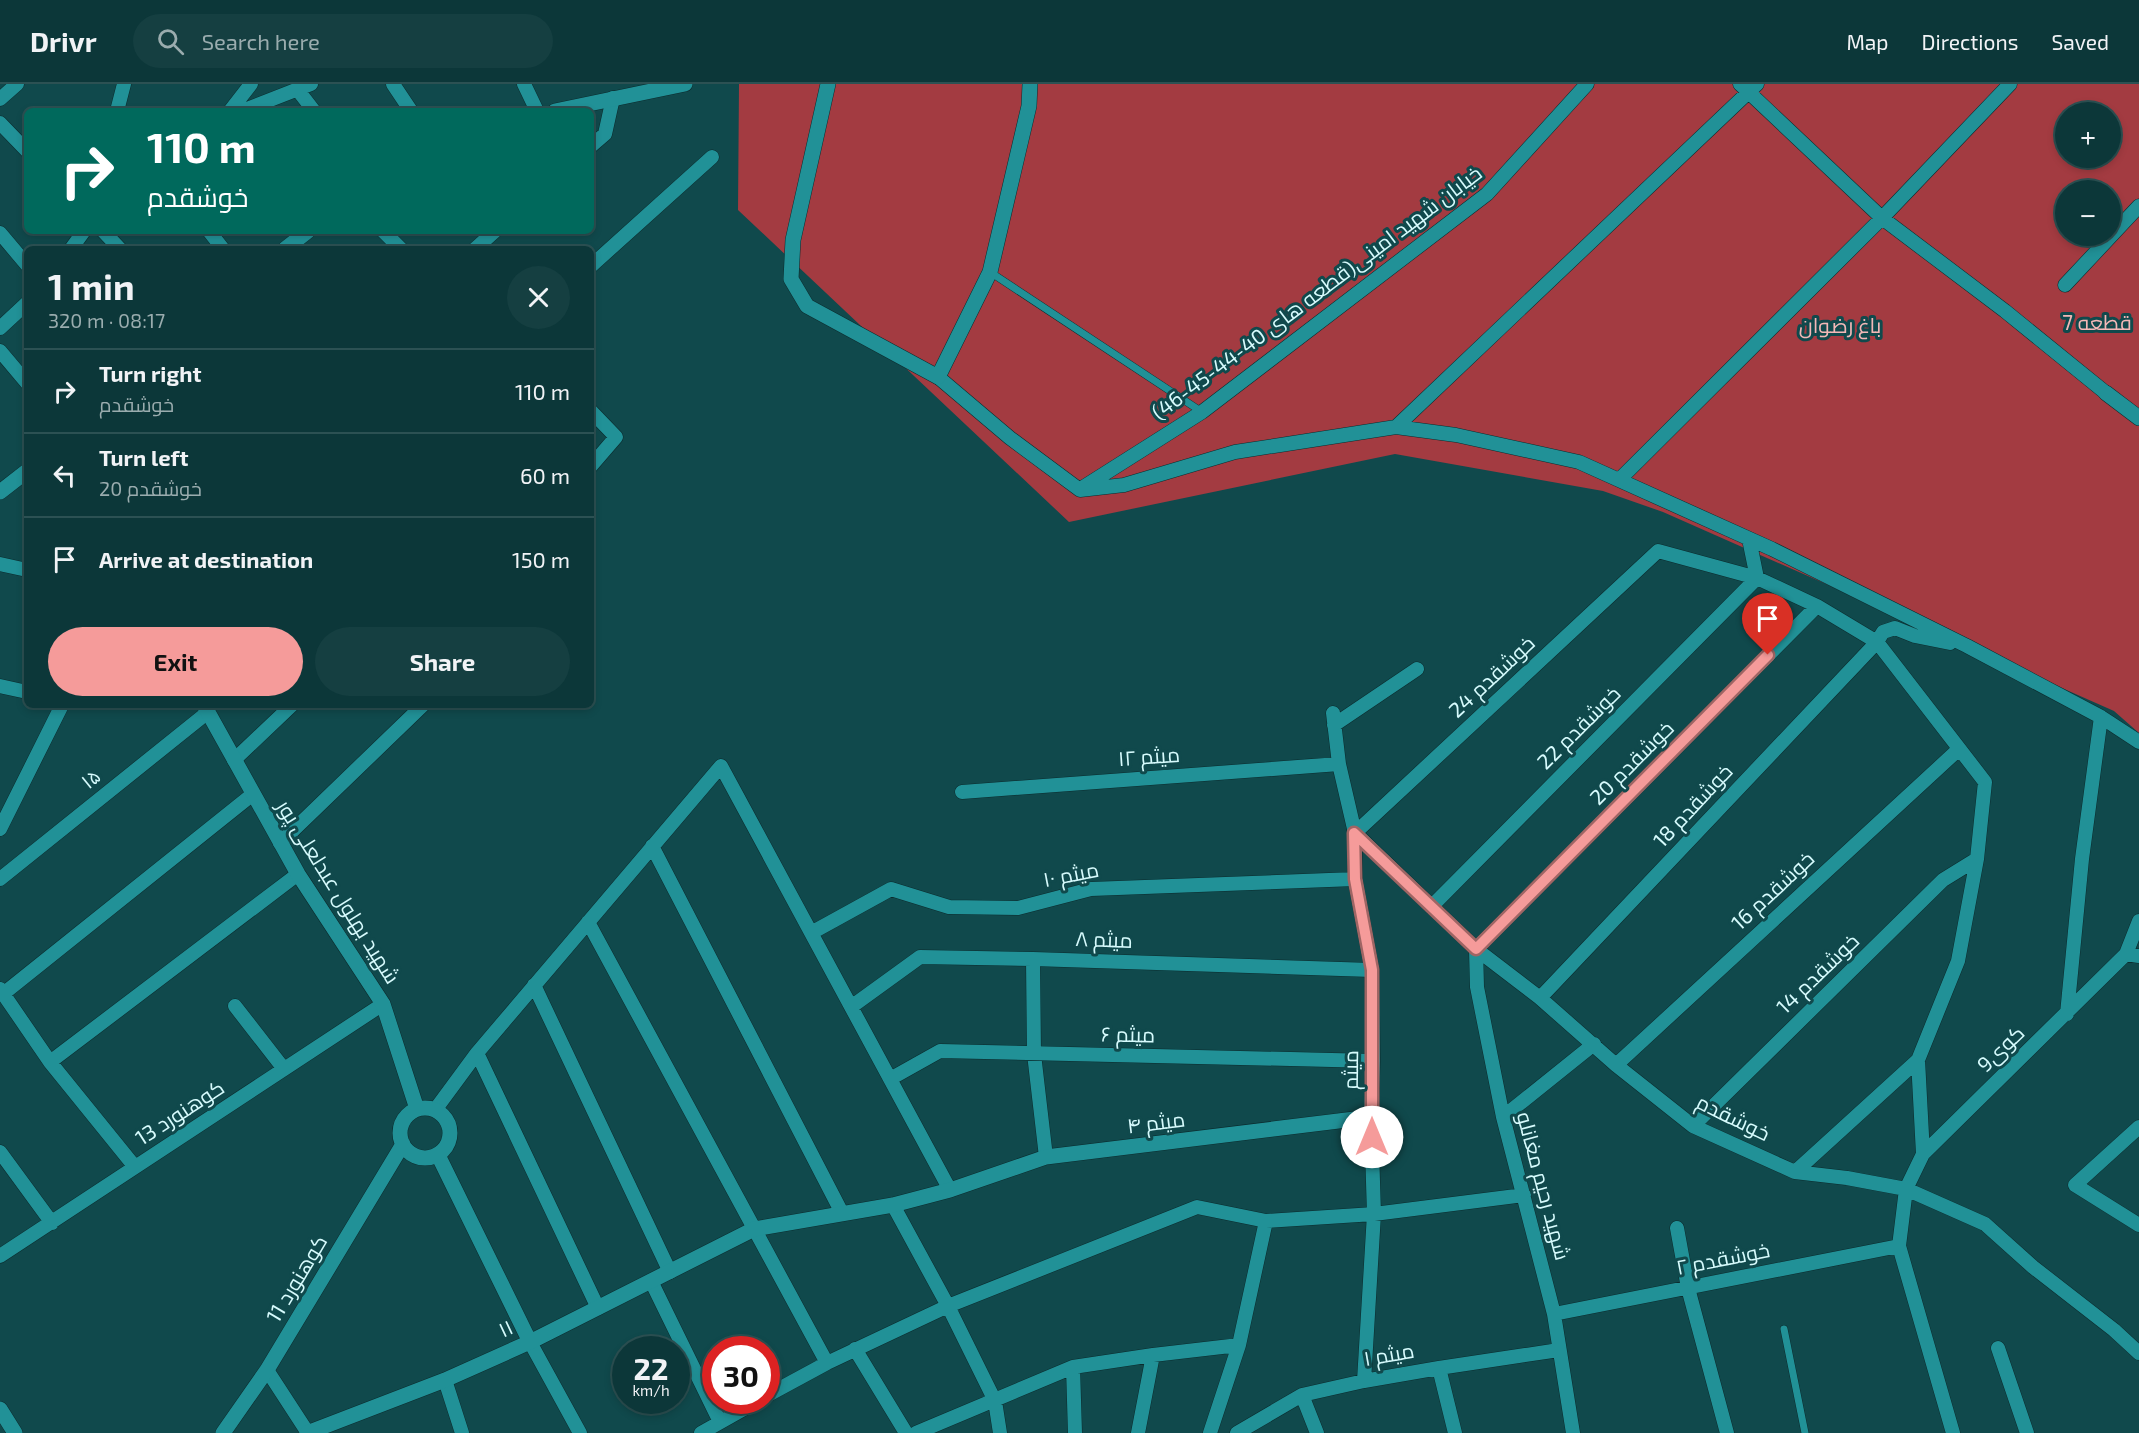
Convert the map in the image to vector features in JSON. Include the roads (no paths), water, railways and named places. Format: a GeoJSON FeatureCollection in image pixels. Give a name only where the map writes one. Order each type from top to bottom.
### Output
{"type":"FeatureCollection","features":[{"type":"Feature","properties":{"kind":"street"},"geometry":{"type":"LineString","coordinates":[[0,99],[17,84]]}},
{"type":"Feature","properties":{"kind":"street"},"geometry":{"type":"LineString","coordinates":[[118,108],[124,84]]}},
{"type":"Feature","properties":{"kind":"street"},"geometry":{"type":"LineString","coordinates":[[232,108],[250,84]]}},
{"type":"Feature","properties":{"kind":"street"},"geometry":{"type":"LineString","coordinates":[[393,84],[409,108]]}},
{"type":"Feature","properties":{"kind":"street"},"geometry":{"type":"LineString","coordinates":[[524,84],[536,108]]}},
{"type":"Feature","properties":{"kind":"street"},"geometry":{"type":"LineString","coordinates":[[568,108],[686,84]]}},
{"type":"Feature","properties":{"kind":"street"},"geometry":{"type":"LineString","coordinates":[[828,84],[793,240],[791,279],[807,306],[938,378],[1010,438],[1080,489],[1124,485],[1235,452],[1396,427],[1456,435],[1579,462],[1772,549],[1967,646],[2101,717],[2139,742]]}},
{"type":"Feature","properties":{"kind":"street"},"geometry":{"type":"LineString","coordinates":[[938,378],[990,272],[1029,106],[1030,84]]}},
{"type":"Feature","properties":{"kind":"street","name":"خیابان شهید امینی(قطعه های 40-44-45-46)"},"geometry":{"type":"LineString","coordinates":[[1080,489],[1202,412],[1487,194],[1587,84]]}},
{"type":"Feature","properties":{"kind":"street"},"geometry":{"type":"LineString","coordinates":[[1620,479],[1882,218],[2010,84]]}},
{"type":"Feature","properties":{"kind":"street"},"geometry":{"type":"LineString","coordinates":[[249,108],[304,86],[313,108]]}},
{"type":"Feature","properties":{"kind":"street"},"geometry":{"type":"LineString","coordinates":[[1396,427],[1749,87],[1882,218],[2005,311],[2139,418]]}},
{"type":"Feature","properties":{"kind":"street"},"geometry":{"type":"LineString","coordinates":[[594,143],[605,134],[613,98]]}},
{"type":"Feature","properties":{"kind":"street"},"geometry":{"type":"LineString","coordinates":[[0,123],[24,148]]}},
{"type":"Feature","properties":{"kind":"street"},"geometry":{"type":"LineString","coordinates":[[594,263],[712,158]]}},
{"type":"Feature","properties":{"kind":"street"},"geometry":{"type":"LineString","coordinates":[[2065,285],[2139,206]]}},
{"type":"Feature","properties":{"kind":"street"},"geometry":{"type":"LineString","coordinates":[[0,233],[24,261]]}},
{"type":"Feature","properties":{"kind":"street"},"geometry":{"type":"LineString","coordinates":[[106,234],[117,246]]}},
{"type":"Feature","properties":{"kind":"street"},"geometry":{"type":"LineString","coordinates":[[211,234],[221,246]]}},
{"type":"Feature","properties":{"kind":"street"},"geometry":{"type":"LineString","coordinates":[[288,246],[302,234]]}},
{"type":"Feature","properties":{"kind":"street"},"geometry":{"type":"LineString","coordinates":[[387,234],[398,246]]}},
{"type":"Feature","properties":{"kind":"street"},"geometry":{"type":"LineString","coordinates":[[478,246],[492,234]]}},
{"type":"Feature","properties":{"kind":"street"},"geometry":{"type":"LineString","coordinates":[[0,328],[24,306]]}},
{"type":"Feature","properties":{"kind":"street"},"geometry":{"type":"LineString","coordinates":[[0,351],[24,379]]}},
{"type":"Feature","properties":{"kind":"street"},"geometry":{"type":"LineString","coordinates":[[594,414],[616,437],[594,463]]}},
{"type":"Feature","properties":{"kind":"street"},"geometry":{"type":"LineString","coordinates":[[0,492],[24,473]]}},
{"type":"Feature","properties":{"kind":"street"},"geometry":{"type":"LineString","coordinates":[[1749,539],[1757,578],[1817,606],[1877,642],[1985,782],[1977,859],[1958,961],[1918,1060],[1923,1154]]}},
{"type":"Feature","properties":{"kind":"street","name":"خوشقدم 24"},"geometry":{"type":"LineString","coordinates":[[1354,833],[1658,551],[1757,578]]}},
{"type":"Feature","properties":{"kind":"street"},"geometry":{"type":"LineString","coordinates":[[0,564],[24,569]]}},
{"type":"Feature","properties":{"kind":"street","name":"خوشقدم 22"},"geometry":{"type":"LineString","coordinates":[[1431,907],[1757,578]]}},
{"type":"Feature","properties":{"kind":"street","name":"خوشقدم 20"},"geometry":{"type":"LineString","coordinates":[[1476,949],[1817,606]]}},
{"type":"Feature","properties":{"kind":"street","name":"خوشقدم 18"},"geometry":{"type":"LineString","coordinates":[[1540,998],[1877,642],[1883,632],[1895,628],[1915,636],[1967,646]]}},
{"type":"Feature","properties":{"kind":"street","name":"میثم"},"geometry":{"type":"LineString","coordinates":[[1364,1381],[1374,1214],[1371,1117],[1372,970],[1355,879],[1354,833],[1338,764],[1333,719],[1418,669]]}},
{"type":"Feature","properties":{"kind":"street"},"geometry":{"type":"LineString","coordinates":[[0,686],[24,691]]}},
{"type":"Feature","properties":{"kind":"street"},"geometry":{"type":"LineString","coordinates":[[0,829],[60,708]]}},
{"type":"Feature","properties":{"kind":"street","name":"شهید بهلول عبدلعلی پور"},"geometry":{"type":"LineString","coordinates":[[206,708],[297,874],[383,1004],[417,1109]]}},
{"type":"Feature","properties":{"kind":"street","name":"۱۵"},"geometry":{"type":"LineString","coordinates":[[0,879],[206,708]]}},
{"type":"Feature","properties":{"kind":"street"},"geometry":{"type":"LineString","coordinates":[[234,760],[289,708]]}},
{"type":"Feature","properties":{"kind":"street"},"geometry":{"type":"LineString","coordinates":[[280,843],[420,708]]}},
{"type":"Feature","properties":{"kind":"street"},"geometry":{"type":"LineString","coordinates":[[2067,1014],[2082,859],[2101,717]]}},
{"type":"Feature","properties":{"kind":"street","name":"خوشقدم 16"},"geometry":{"type":"LineString","coordinates":[[1616,1065],[1959,749]]}},
{"type":"Feature","properties":{"kind":"street","name":"۱۲ میثم"},"geometry":{"type":"LineString","coordinates":[[962,792],[1338,764]]}},
{"type":"Feature","properties":{"kind":"street"},"geometry":{"type":"LineString","coordinates":[[435,1110],[477,1053],[721,766],[950,1190]]}},
{"type":"Feature","properties":{"kind":"street"},"geometry":{"type":"LineString","coordinates":[[135,1167],[50,1062],[2,991],[253,794]]}},
{"type":"Feature","properties":{"kind":"street","name":"خوشقدم"},"geometry":{"type":"LineString","coordinates":[[1354,833],[1476,949],[1540,998],[1616,1065],[1693,1126],[1795,1172],[1847,1178],[1906,1189],[1985,1224],[2033,1267],[2114,1330],[2139,1353]]}},
{"type":"Feature","properties":{"kind":"street"},"geometry":{"type":"LineString","coordinates":[[652,846],[842,1213]]}},
{"type":"Feature","properties":{"kind":"street","name":"خوشقدم 14"},"geometry":{"type":"LineString","coordinates":[[1693,1126],[1943,880],[1977,859]]}},
{"type":"Feature","properties":{"kind":"street"},"geometry":{"type":"LineString","coordinates":[[50,1062],[297,874]]}},
{"type":"Feature","properties":{"kind":"street","name":"۱۰ میثم"},"geometry":{"type":"LineString","coordinates":[[811,933],[891,889],[949,907],[1018,908],[1091,889],[1355,879]]}},
{"type":"Feature","properties":{"kind":"street"},"geometry":{"type":"LineString","coordinates":[[2133,955],[2139,921]]}},
{"type":"Feature","properties":{"kind":"street"},"geometry":{"type":"LineString","coordinates":[[588,922],[827,1363]]}},
{"type":"Feature","properties":{"kind":"street","name":"شهید رحیم مغانلو"},"geometry":{"type":"LineString","coordinates":[[1476,949],[1477,987],[1503,1117],[1554,1314],[1573,1433]]}},
{"type":"Feature","properties":{"kind":"street","name":"کوی9"},"geometry":{"type":"LineString","coordinates":[[1906,1189],[1923,1154],[2067,1014],[2133,955]]}},
{"type":"Feature","properties":{"kind":"street","name":"۸ میثم"},"geometry":{"type":"LineString","coordinates":[[851,1007],[920,957],[1372,970]]}},
{"type":"Feature","properties":{"kind":"street"},"geometry":{"type":"LineString","coordinates":[[1033,959],[1034,1054],[1046,1157]]}},
{"type":"Feature","properties":{"kind":"street"},"geometry":{"type":"LineString","coordinates":[[534,985],[670,1272]]}},
{"type":"Feature","properties":{"kind":"street","name":"کوهنورد 13"},"geometry":{"type":"LineString","coordinates":[[0,1257],[383,1004]]}},
{"type":"Feature","properties":{"kind":"street"},"geometry":{"type":"LineString","coordinates":[[235,1006],[284,1070]]}},
{"type":"Feature","properties":{"kind":"street"},"geometry":{"type":"LineString","coordinates":[[1503,1117],[1594,1044]]}},
{"type":"Feature","properties":{"kind":"street","name":"۶ میثم"},"geometry":{"type":"LineString","coordinates":[[890,1079],[940,1051],[1373,1061]]}},
{"type":"Feature","properties":{"kind":"street"},"geometry":{"type":"LineString","coordinates":[[477,1053],[598,1308]]}},
{"type":"Feature","properties":{"kind":"street"},"geometry":{"type":"LineString","coordinates":[[1795,1172],[1918,1060]]}},
{"type":"Feature","properties":{"kind":"street"},"geometry":{"type":"LineString","coordinates":[[417,1109],[435,1110],[447,1120],[451,1135],[449,1143],[438,1155],[422,1158],[408,1151],[403,1144],[400,1128],[404,1120],[417,1109]]}},
{"type":"Feature","properties":{"kind":"street","name":"۴ میثم"},"geometry":{"type":"LineString","coordinates":[[530,1342],[754,1229],[893,1205],[950,1190],[1046,1157],[1371,1117]]}},
{"type":"Feature","properties":{"kind":"street"},"geometry":{"type":"LineString","coordinates":[[2139,1127],[2075,1185],[2139,1225]]}},
{"type":"Feature","properties":{"kind":"street","name":"کوهنورد 11"},"geometry":{"type":"LineString","coordinates":[[223,1433],[267,1370],[403,1144]]}},
{"type":"Feature","properties":{"kind":"street"},"geometry":{"type":"LineString","coordinates":[[0,1152],[52,1223]]}},
{"type":"Feature","properties":{"kind":"street","name":"۱۱"},"geometry":{"type":"LineString","coordinates":[[308,1433],[446,1380],[530,1342],[438,1155]]}},
{"type":"Feature","properties":{"kind":"street"},"geometry":{"type":"LineString","coordinates":[[1906,1189],[1899,1246],[1953,1433]]}},
{"type":"Feature","properties":{"kind":"street"},"geometry":{"type":"LineString","coordinates":[[780,1388],[855,1348],[948,1306],[1197,1207],[1266,1221],[1374,1214],[1524,1195]]}},
{"type":"Feature","properties":{"kind":"street"},"geometry":{"type":"LineString","coordinates":[[893,1205],[948,1306],[995,1401],[1000,1433]]}},
{"type":"Feature","properties":{"kind":"street"},"geometry":{"type":"LineString","coordinates":[[1210,1433],[1239,1345],[1266,1221]]}},
{"type":"Feature","properties":{"kind":"street"},"geometry":{"type":"LineString","coordinates":[[1677,1228],[1688,1288],[1726,1433]]}},
{"type":"Feature","properties":{"kind":"street","name":"۲ خوشقدم"},"geometry":{"type":"LineString","coordinates":[[1554,1314],[1899,1246]]}},
{"type":"Feature","properties":{"kind":"street"},"geometry":{"type":"LineString","coordinates":[[651,1281],[720,1422]]}},
{"type":"Feature","properties":{"kind":"street"},"geometry":{"type":"LineString","coordinates":[[530,1342],[580,1433]]}},
{"type":"Feature","properties":{"kind":"street"},"geometry":{"type":"LineString","coordinates":[[916,1433],[1073,1367],[1152,1354],[1239,1345]]}},
{"type":"Feature","properties":{"kind":"street"},"geometry":{"type":"LineString","coordinates":[[855,1348],[906,1433]]}},
{"type":"Feature","properties":{"kind":"street"},"geometry":{"type":"LineString","coordinates":[[1998,1348],[2027,1433]]}},
{"type":"Feature","properties":{"kind":"street","name":"۱ میثم"},"geometry":{"type":"LineString","coordinates":[[1238,1433],[1302,1395],[1364,1381],[1559,1350]]}},
{"type":"Feature","properties":{"kind":"street"},"geometry":{"type":"LineString","coordinates":[[1138,1433],[1152,1354]]}},
{"type":"Feature","properties":{"kind":"street"},"geometry":{"type":"LineString","coordinates":[[1073,1367],[1075,1433]]}},
{"type":"Feature","properties":{"kind":"street"},"geometry":{"type":"LineString","coordinates":[[1439,1368],[1455,1433]]}},
{"type":"Feature","properties":{"kind":"street"},"geometry":{"type":"LineString","coordinates":[[267,1370],[308,1433]]}},
{"type":"Feature","properties":{"kind":"street"},"geometry":{"type":"LineString","coordinates":[[446,1380],[462,1433]]}},
{"type":"Feature","properties":{"kind":"street"},"geometry":{"type":"LineString","coordinates":[[1302,1395],[1317,1433]]}},
{"type":"Feature","properties":{"kind":"street"},"geometry":{"type":"LineString","coordinates":[[0,1410],[15,1433]]}},
{"type":"Feature","properties":{"kind":"street"},"geometry":{"type":"LineString","coordinates":[[701,1433],[734,1414]]}},
{"type":"Feature","properties":{"kind":"lane"},"geometry":{"type":"LineString","coordinates":[[990,272],[1202,412]]}},
{"type":"Feature","properties":{"kind":"lane"},"geometry":{"type":"LineString","coordinates":[[1784,1329],[1805,1433]]}},
{"type":"Feature","properties":{"kind":"park label","name":"قطعه 7"},"geometry":{"type":"Point","coordinates":[2097,323]}},
{"type":"Feature","properties":{"kind":"park label","name":"باغ رضوان"},"geometry":{"type":"Point","coordinates":[1840,326]}}]}
